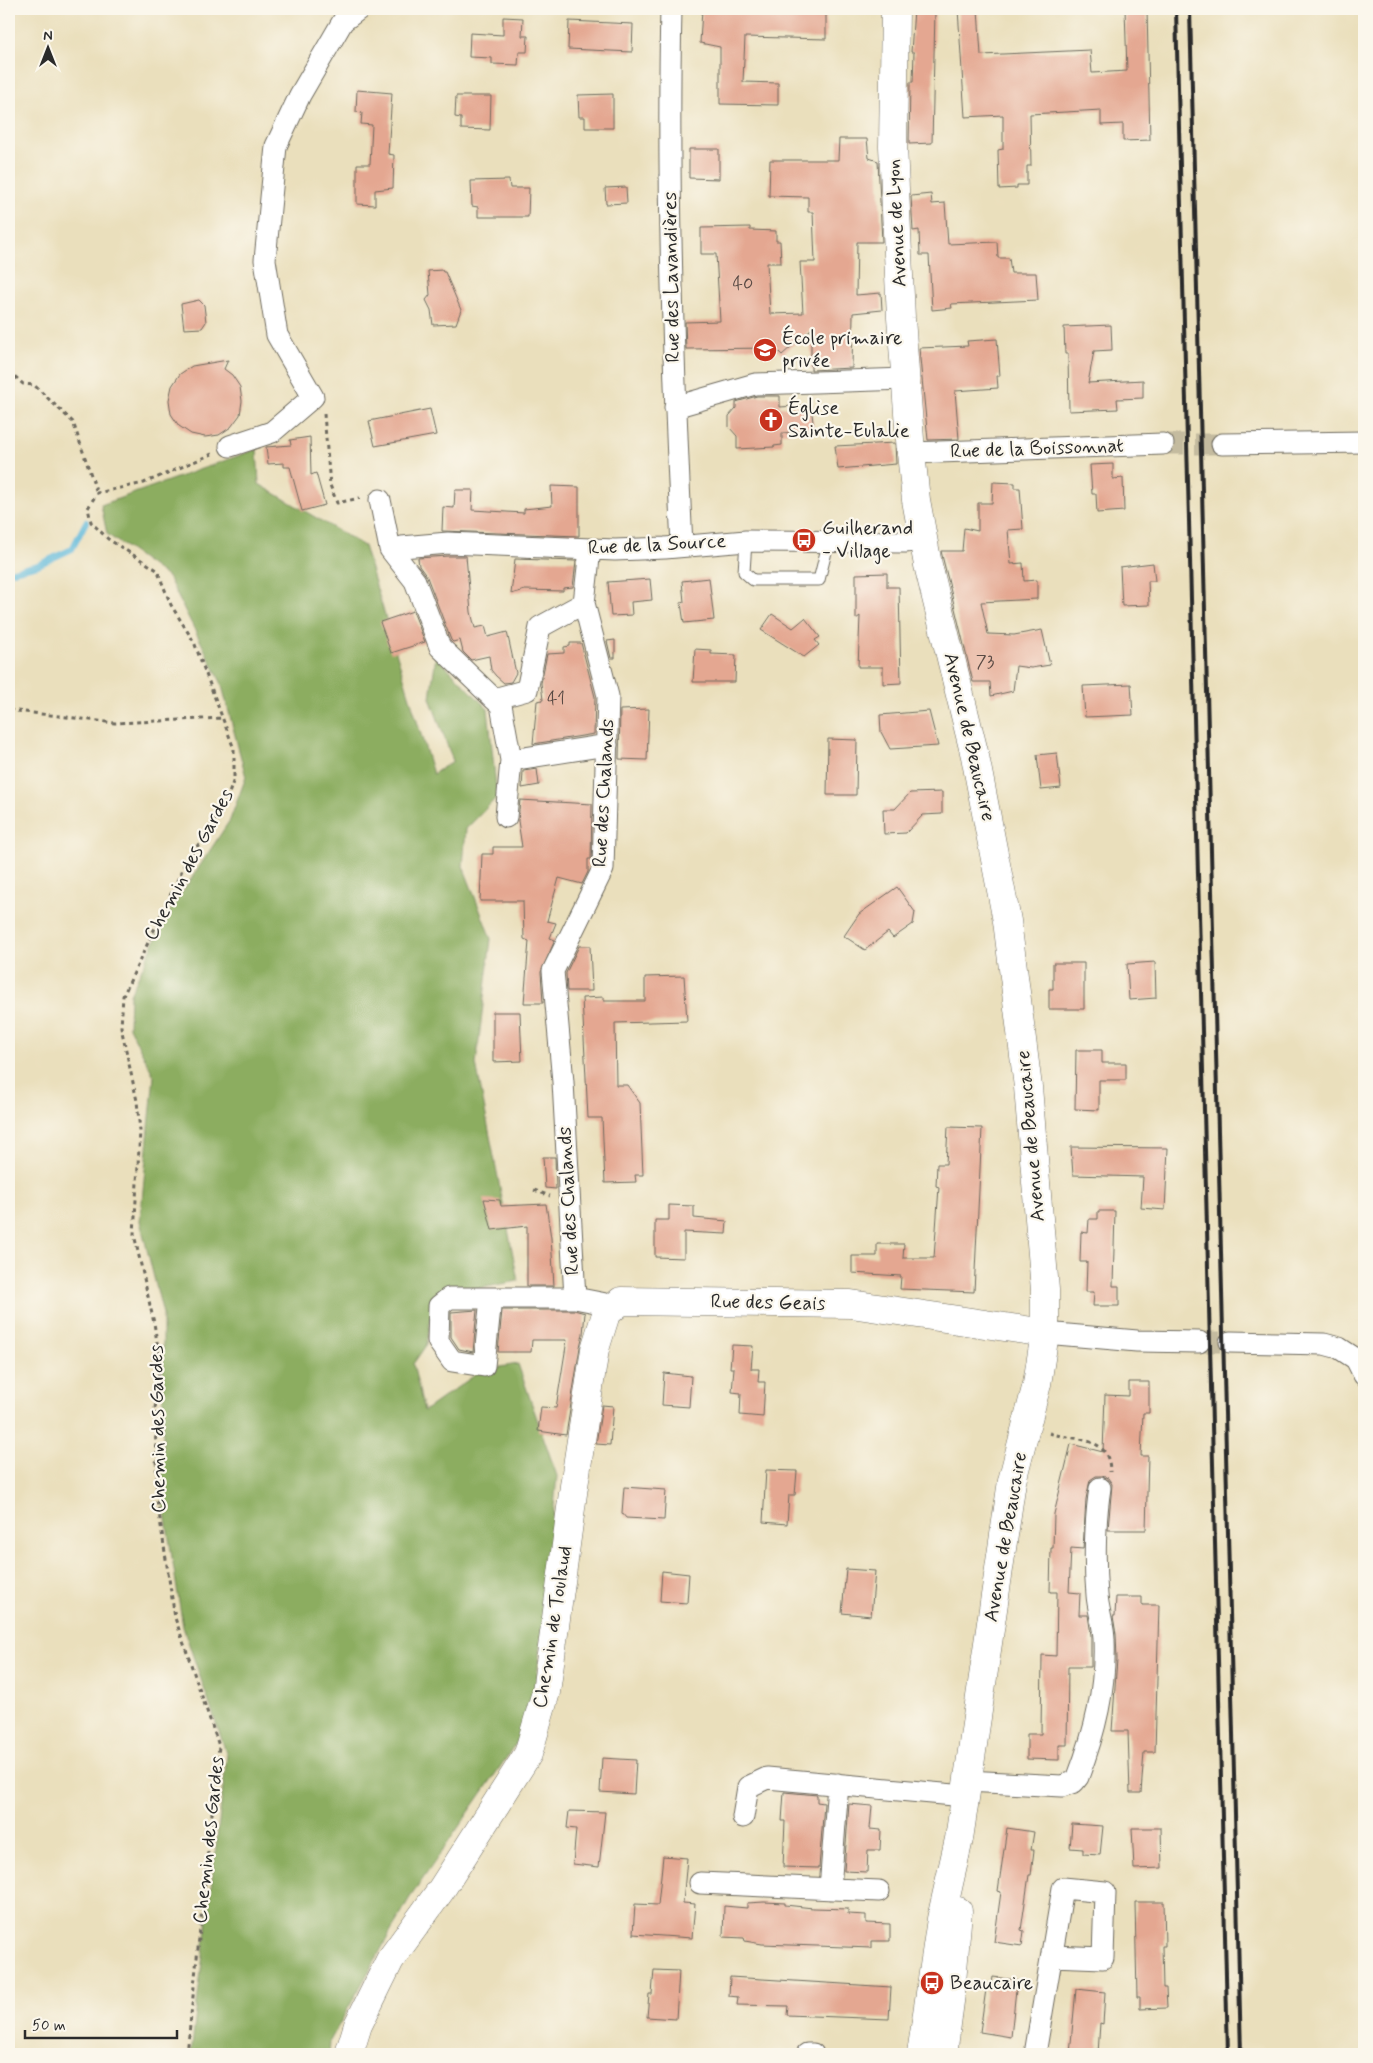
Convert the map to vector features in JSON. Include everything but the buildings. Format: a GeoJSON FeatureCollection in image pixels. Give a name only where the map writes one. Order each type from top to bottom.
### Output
{"type":"FeatureCollection","features":[{"type":"Feature","properties":{"kind":"main road","name":"Avenue de Lyon"},"geometry":{"type":"LineString","coordinates":[[895,9],[893,146],[910,445]]}},
{"type":"Feature","properties":{"kind":"main road","name":"Avenue de Beaucaire"},"geometry":{"type":"LineString","coordinates":[[910,445],[922,540],[975,756],[1007,921],[1028,1087],[1046,1290],[1044,1333],[1037,1384],[1012,1481],[959,1839],[941,1919],[921,2054]]}},
{"type":"Feature","properties":{"kind":"main road","name":"Rue des Geais"},"geometry":{"type":"LineString","coordinates":[[616,1306],[621,1301],[851,1304],[1044,1333]]}},
{"type":"Feature","properties":{"kind":"main road","name":"Chemin de Toulaud"},"geometry":{"type":"LineString","coordinates":[[349,2054],[358,2025],[390,1960],[441,1890],[528,1754],[546,1692],[574,1486],[596,1349],[606,1314],[616,1306]]}},
{"type":"Feature","properties":{"kind":"main road","name":"Avenue de Beaucaire"},"geometry":{"type":"LineString","coordinates":[[943,2054],[958,1932],[959,1839]]}},
{"type":"Feature","properties":{"kind":"street"},"geometry":{"type":"LineString","coordinates":[[230,446],[272,432],[312,397],[277,335],[265,260],[276,146],[300,95],[343,21],[359,9]]}},
{"type":"Feature","properties":{"kind":"street","name":"Rue des Lavandières"},"geometry":{"type":"LineString","coordinates":[[671,9],[668,126],[675,407],[682,546]]}},
{"type":"Feature","properties":{"kind":"street"},"geometry":{"type":"LineString","coordinates":[[675,407],[755,384],[906,380]]}},
{"type":"Feature","properties":{"kind":"street"},"geometry":{"type":"LineString","coordinates":[[1222,444],[1364,442]]}},
{"type":"Feature","properties":{"kind":"street","name":"Rue de la Boissonnat"},"geometry":{"type":"LineString","coordinates":[[910,445],[1163,444]]}},
{"type":"Feature","properties":{"kind":"street"},"geometry":{"type":"LineString","coordinates":[[380,500],[390,549],[415,581],[440,646],[501,705],[511,760],[506,817]]}},
{"type":"Feature","properties":{"kind":"street","name":"Rue de la Source"},"geometry":{"type":"LineString","coordinates":[[394,553],[402,547],[448,544],[635,549],[746,541],[906,542],[922,540]]}},
{"type":"Feature","properties":{"kind":"street","name":"Rue des Chalands"},"geometry":{"type":"LineString","coordinates":[[575,1298],[563,1082],[553,972],[603,869],[608,696],[584,603],[590,549]]}},
{"type":"Feature","properties":{"kind":"street"},"geometry":{"type":"LineString","coordinates":[[494,699],[527,690],[540,627],[584,603]]}},
{"type":"Feature","properties":{"kind":"street"},"geometry":{"type":"LineString","coordinates":[[511,760],[608,745]]}},
{"type":"Feature","properties":{"kind":"street","name":"Rue des Geais"},"geometry":{"type":"LineString","coordinates":[[491,1298],[575,1298],[616,1306]]}},
{"type":"Feature","properties":{"kind":"street"},"geometry":{"type":"LineString","coordinates":[[1044,1333],[1137,1341],[1199,1342]]}},
{"type":"Feature","properties":{"kind":"street"},"geometry":{"type":"LineString","coordinates":[[1230,1342],[1324,1344],[1340,1348],[1356,1358],[1364,1375]]}},
{"type":"Feature","properties":{"kind":"street"},"geometry":{"type":"LineString","coordinates":[[743,1817],[748,1786],[767,1778],[838,1784],[966,1789],[1062,1786],[1074,1782],[1078,1777],[1092,1740],[1103,1686],[1104,1638],[1097,1595],[1096,1509],[1100,1488]]}},
{"type":"Feature","properties":{"kind":"street"},"geometry":{"type":"LineString","coordinates":[[830,1889],[838,1784]]}},
{"type":"Feature","properties":{"kind":"street"},"geometry":{"type":"LineString","coordinates":[[700,1883],[879,1891]]}},
{"type":"Feature","properties":{"kind":"street"},"geometry":{"type":"LineString","coordinates":[[1035,2054],[1052,1956]]}},
{"type":"Feature","properties":{"kind":"street"},"geometry":{"type":"LineString","coordinates":[[807,2054],[813,2054]]}},
{"type":"Feature","properties":{"kind":"lane"},"geometry":{"type":"LineString","coordinates":[[746,541],[744,572],[752,580],[819,580],[826,552],[826,540]]}},
{"type":"Feature","properties":{"kind":"path"},"geometry":{"type":"LineString","coordinates":[[9,371],[23,384],[34,385],[73,422],[97,493],[144,483],[230,446]]}},
{"type":"Feature","properties":{"kind":"path"},"geometry":{"type":"LineString","coordinates":[[312,397],[324,412],[330,485],[337,502],[371,496],[380,500]]}},
{"type":"Feature","properties":{"kind":"path","name":"Chemin des Gardes"},"geometry":{"type":"LineString","coordinates":[[97,493],[88,508],[91,522],[108,539],[157,570],[171,605],[194,642],[234,749],[234,779],[225,805],[184,866],[123,996],[121,1027],[137,1101],[140,1131],[134,1234],[154,1323],[160,1361],[155,1409],[157,1500],[175,1618],[219,1746],[187,2054]]}},
{"type":"Feature","properties":{"kind":"path"},"geometry":{"type":"LineString","coordinates":[[9,710],[115,723],[223,718]]}},
{"type":"Feature","properties":{"kind":"path"},"geometry":{"type":"LineString","coordinates":[[1045,1431],[1050,1434],[1082,1438],[1103,1451],[1109,1460],[1109,1489],[1100,1488]]}},
{"type":"Feature","properties":{"kind":"green space"},"geometry":{"type":"Polygon","coordinates":[[[257,449],[259,484],[364,546],[433,774],[453,761],[430,698],[436,656],[488,709],[497,797],[466,829],[463,866],[491,939],[476,1064],[518,1281],[434,1297],[427,1344],[413,1364],[424,1411],[482,1370],[518,1364],[557,1476],[537,1677],[518,1741],[409,1899],[330,2041],[329,2054],[191,2054],[227,1755],[183,1627],[163,1500],[163,1314],[140,1221],[154,1076],[129,1027],[130,994],[166,917],[230,820],[246,777],[221,682],[168,577],[107,534],[101,505],[257,449]]]}},
{"type":"Feature","properties":{"kind":"waterway"},"geometry":{"type":"LineString","coordinates":[[9,572],[38,565],[72,549],[86,522]]}},
{"type":"Feature","properties":{"kind":"tunnel"},"geometry":{"type":"LineString","coordinates":[[1163,444],[1222,444]]}},
{"type":"Feature","properties":{"kind":"tunnel"},"geometry":{"type":"LineString","coordinates":[[1199,1342],[1230,1342]]}},
{"type":"Feature","properties":{"kind":"railway"},"geometry":{"type":"LineString","coordinates":[[1176,9],[1228,2054]]}},
{"type":"Feature","properties":{"kind":"railway"},"geometry":{"type":"LineString","coordinates":[[1190,9],[1241,2054]]}},
{"type":"Feature","properties":{"kind":"place","name":"École primaire privée"},"geometry":{"type":"Point","coordinates":[765,350]}},
{"type":"Feature","properties":{"kind":"place","name":"Église Sainte-Eulalie"},"geometry":{"type":"Point","coordinates":[771,420]}},
{"type":"Feature","properties":{"kind":"place","name":"Guilherand - Village"},"geometry":{"type":"Point","coordinates":[804,540]}},
{"type":"Feature","properties":{"kind":"place","name":"Beaucaire"},"geometry":{"type":"Point","coordinates":[932,1983]}}]}
